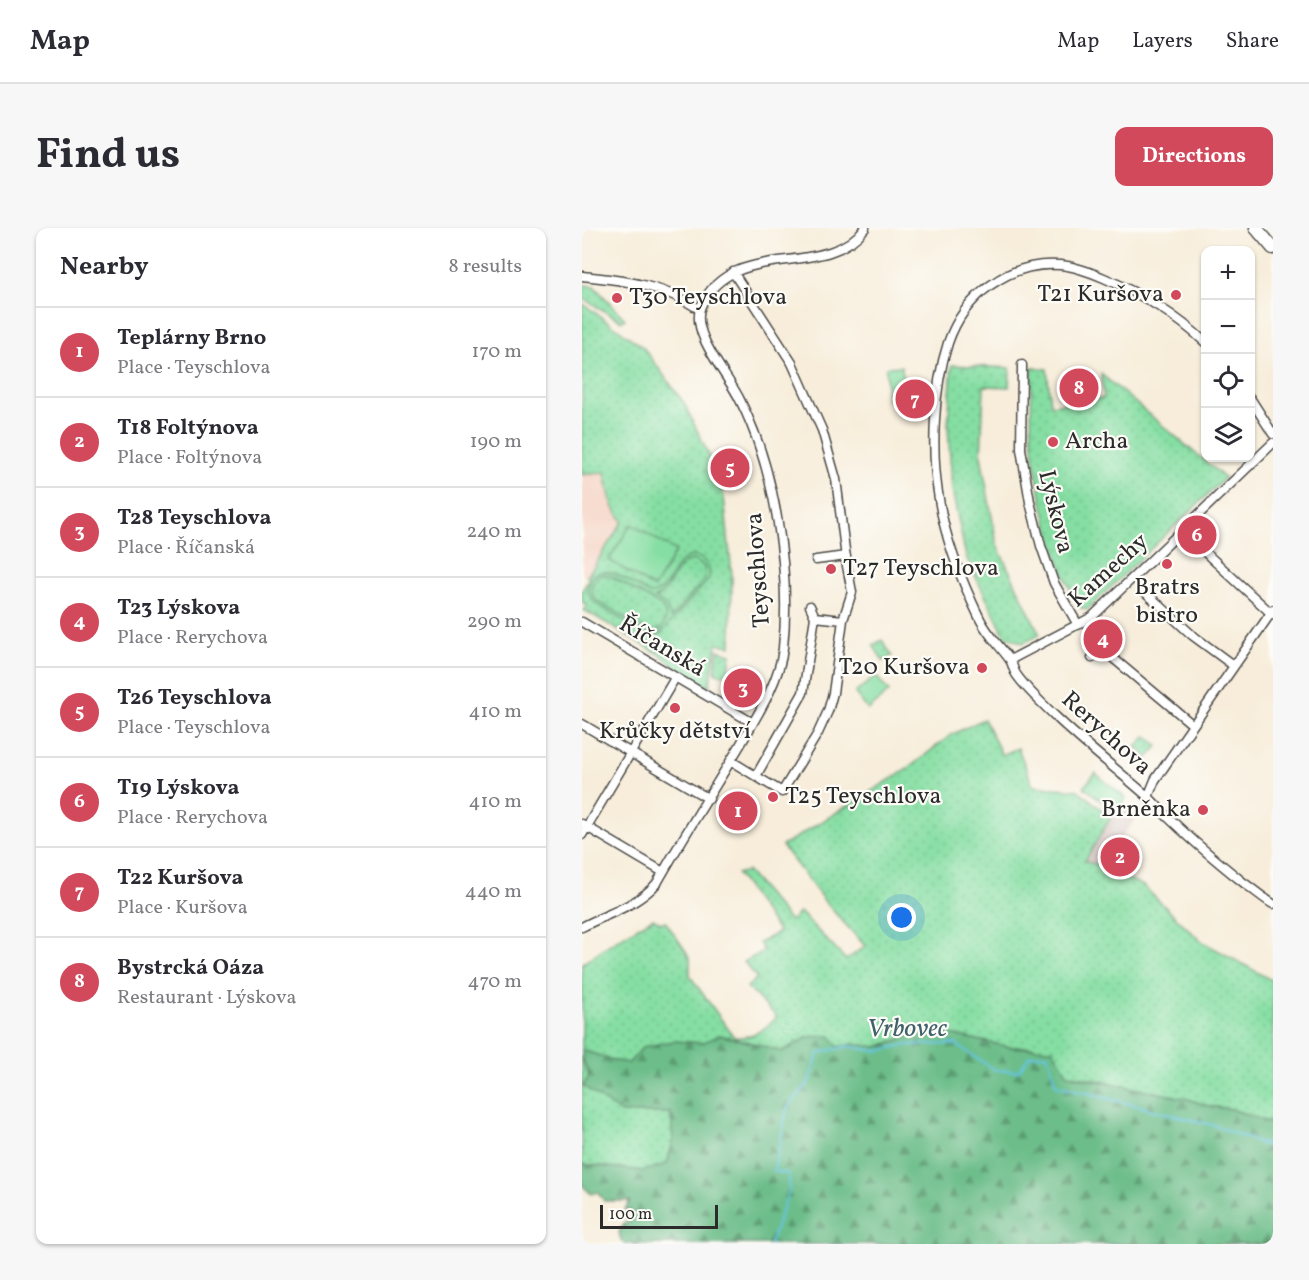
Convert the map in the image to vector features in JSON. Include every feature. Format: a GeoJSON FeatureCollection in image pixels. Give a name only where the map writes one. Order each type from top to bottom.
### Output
{"type":"FeatureCollection","features":[{"type":"Feature","properties":{"kind":"street"},"geometry":{"type":"LineString","coordinates":[[582,276],[646,284],[687,301],[699,309],[710,289],[733,272],[766,262],[844,248],[865,228]]}},
{"type":"Feature","properties":{"kind":"street"},"geometry":{"type":"LineString","coordinates":[[1256,228],[1273,248]]}},
{"type":"Feature","properties":{"kind":"street","name":"Rerychova"},"geometry":{"type":"LineString","coordinates":[[1195,543],[1272,612],[1155,780],[1148,797],[1048,709],[1016,674],[1010,660],[995,643],[984,625],[957,566],[939,500],[934,440],[938,391],[946,352],[955,327],[973,301],[991,284],[1015,271],[1032,266],[1069,266],[1122,286],[1151,300],[1182,321],[1201,338]]}},
{"type":"Feature","properties":{"kind":"street"},"geometry":{"type":"LineString","coordinates":[[731,760],[782,792],[818,733],[833,693],[843,620],[852,592],[836,479],[822,430],[792,363],[733,272]]}},
{"type":"Feature","properties":{"kind":"street","name":"Teyschlova"},"geometry":{"type":"LineString","coordinates":[[583,925],[637,902],[657,883],[709,799],[769,694],[783,650],[781,544],[764,462],[740,399],[706,345],[700,326],[699,309]]}},
{"type":"Feature","properties":{"kind":"street","name":"Lýskova"},"geometry":{"type":"LineString","coordinates":[[1022,365],[1021,449],[1030,502],[1041,546],[1054,583],[1078,625]]}},
{"type":"Feature","properties":{"kind":"street"},"geometry":{"type":"LineString","coordinates":[[1255,405],[1273,434]]}},
{"type":"Feature","properties":{"kind":"street","name":"Kamechy"},"geometry":{"type":"LineString","coordinates":[[1010,660],[1092,616],[1273,443]]}},
{"type":"Feature","properties":{"kind":"street"},"geometry":{"type":"LineString","coordinates":[[816,560],[846,556]]}},
{"type":"Feature","properties":{"kind":"street"},"geometry":{"type":"LineString","coordinates":[[1144,591],[1192,635],[1234,666]]}},
{"type":"Feature","properties":{"kind":"street","name":"Teyschlova"},"geometry":{"type":"LineString","coordinates":[[756,776],[803,693],[814,616],[810,606]]}},
{"type":"Feature","properties":{"kind":"street"},"geometry":{"type":"LineString","coordinates":[[814,616],[843,620]]}},
{"type":"Feature","properties":{"kind":"street","name":"Říčanská"},"geometry":{"type":"LineString","coordinates":[[582,622],[753,723]]}},
{"type":"Feature","properties":{"kind":"street","name":"Rerychova"},"geometry":{"type":"LineString","coordinates":[[1092,658],[1101,648],[1193,725]]}},
{"type":"Feature","properties":{"kind":"street"},"geometry":{"type":"LineString","coordinates":[[663,872],[584,829],[675,678]]}},
{"type":"Feature","properties":{"kind":"street"},"geometry":{"type":"LineString","coordinates":[[582,724],[709,799]]}},
{"type":"Feature","properties":{"kind":"street"},"geometry":{"type":"LineString","coordinates":[[1148,797],[1170,820],[1223,866],[1273,904]]}},
{"type":"Feature","properties":{"kind":"shaded area"},"geometry":{"type":"Polygon","coordinates":[[[605,471],[608,489],[623,521],[587,577],[582,574],[582,475],[605,471]]]}},
{"type":"Feature","properties":{"kind":"shaded area"},"geometry":{"type":"Polygon","coordinates":[[[1122,804],[1138,815],[1101,866],[1085,861],[1111,817],[1122,804]]]}},
{"type":"Feature","properties":{"kind":"green space"},"geometry":{"type":"Polygon","coordinates":[[[582,285],[594,286],[625,319],[622,321],[582,298],[582,285]]]}},
{"type":"Feature","properties":{"kind":"green space"},"geometry":{"type":"Polygon","coordinates":[[[582,303],[643,347],[684,403],[714,466],[724,497],[732,575],[731,646],[717,644],[709,687],[677,669],[664,657],[584,610],[587,606],[582,602],[582,591],[589,579],[587,577],[623,521],[612,504],[605,472],[582,475],[582,303]]]}},
{"type":"Feature","properties":{"kind":"green space"},"geometry":{"type":"Polygon","coordinates":[[[952,365],[1010,368],[1009,387],[984,386],[981,456],[997,545],[1040,635],[1023,643],[1005,636],[966,557],[952,490],[948,426],[952,365]]]}},
{"type":"Feature","properties":{"kind":"green space"},"geometry":{"type":"Polygon","coordinates":[[[902,366],[903,399],[887,400],[886,367],[902,366]]]}},
{"type":"Feature","properties":{"kind":"green space"},"geometry":{"type":"Polygon","coordinates":[[[1032,368],[1047,369],[1051,405],[1104,398],[1101,374],[1201,458],[1201,462],[1206,462],[1225,478],[1087,610],[1079,607],[1069,587],[1042,504],[1032,438],[1032,368]]]}},
{"type":"Feature","properties":{"kind":"green space"},"geometry":{"type":"Polygon","coordinates":[[[631,524],[676,551],[654,588],[609,560],[631,524]]]}},
{"type":"Feature","properties":{"kind":"green space"},"geometry":{"type":"Polygon","coordinates":[[[693,556],[704,561],[708,567],[709,579],[660,634],[645,634],[595,603],[589,593],[590,581],[595,574],[602,572],[619,576],[650,594],[658,592],[668,583],[675,569],[685,558],[693,556]],[[693,560],[681,566],[666,590],[655,598],[666,606],[671,618],[705,579],[704,566],[693,560]],[[602,575],[595,580],[592,586],[592,593],[597,601],[646,630],[653,632],[661,629],[666,617],[660,605],[611,576],[602,575]]]}},
{"type":"Feature","properties":{"kind":"green space"},"geometry":{"type":"Polygon","coordinates":[[[882,640],[892,656],[883,661],[873,645],[882,640]]]}},
{"type":"Feature","properties":{"kind":"green space"},"geometry":{"type":"Polygon","coordinates":[[[718,650],[731,654],[728,676],[715,673],[718,650]]]}},
{"type":"Feature","properties":{"kind":"green space"},"geometry":{"type":"Polygon","coordinates":[[[876,676],[889,692],[868,710],[855,693],[876,676]]]}},
{"type":"Feature","properties":{"kind":"green space"},"geometry":{"type":"Polygon","coordinates":[[[984,719],[1002,755],[1018,748],[1033,786],[1078,790],[1111,817],[1085,861],[1143,886],[1201,941],[1273,981],[1273,1124],[1231,1109],[1208,1106],[1188,1099],[1068,1074],[1033,1047],[1010,1047],[954,1035],[910,1036],[876,1047],[853,1044],[838,1047],[798,1042],[782,1052],[720,1035],[702,1043],[674,1041],[643,1047],[629,1063],[615,1061],[582,1050],[582,964],[653,918],[661,923],[665,921],[690,957],[690,976],[734,1037],[758,1032],[777,1017],[747,987],[757,978],[744,962],[764,951],[759,943],[779,932],[737,874],[747,871],[790,921],[800,912],[846,960],[865,946],[826,903],[782,846],[906,770],[951,735],[984,719]]]}},
{"type":"Feature","properties":{"kind":"green space"},"geometry":{"type":"Polygon","coordinates":[[[1146,736],[1158,746],[1148,758],[1136,747],[1146,736]]]}},
{"type":"Feature","properties":{"kind":"green space"},"geometry":{"type":"Polygon","coordinates":[[[1095,773],[1126,798],[1115,812],[1084,787],[1095,773]]]}},
{"type":"Feature","properties":{"kind":"green space"},"geometry":{"type":"Polygon","coordinates":[[[931,1033],[954,1035],[1010,1047],[1053,1049],[1068,1075],[1231,1109],[1273,1124],[1273,1244],[633,1244],[632,1242],[625,1244],[621,1241],[619,1232],[626,1221],[630,1222],[632,1216],[630,1210],[625,1210],[630,1201],[604,1201],[598,1192],[591,1194],[582,1185],[582,1164],[643,1171],[667,1164],[673,1141],[671,1113],[621,1113],[583,1086],[589,1076],[582,1058],[582,1050],[615,1061],[629,1063],[643,1047],[674,1041],[702,1043],[720,1035],[782,1052],[808,1037],[831,1036],[838,1047],[853,1044],[877,1047],[910,1036],[931,1033]]]}},
{"type":"Feature","properties":{"kind":"green space"},"geometry":{"type":"Polygon","coordinates":[[[582,1058],[589,1076],[621,1113],[671,1113],[673,1141],[667,1164],[643,1171],[582,1164],[582,1058]]]}},
{"type":"Feature","properties":{"kind":"waterway","name":"Vrbovec"},"geometry":{"type":"LineString","coordinates":[[770,1244],[790,1188],[788,1174],[774,1171],[787,1108],[808,1084],[819,1053],[848,1046],[876,1051],[905,1045],[955,1044],[995,1070],[1019,1071],[1029,1056],[1047,1054],[1056,1085],[1216,1126],[1273,1148]]}},
{"type":"Feature","properties":{"kind":"place","name":"T21 Kuršova"},"geometry":{"type":"Point","coordinates":[1176,295]}},
{"type":"Feature","properties":{"kind":"place","name":"T30 Teyschlova"},"geometry":{"type":"Point","coordinates":[617,298]}},
{"type":"Feature","properties":{"kind":"place","name":"Bystrcká Oáza"},"geometry":{"type":"Point","coordinates":[1079,388]}},
{"type":"Feature","properties":{"kind":"place","name":"T22 Kuršova"},"geometry":{"type":"Point","coordinates":[915,399]}},
{"type":"Feature","properties":{"kind":"place","name":"Archa"},"geometry":{"type":"Point","coordinates":[1053,442]}},
{"type":"Feature","properties":{"kind":"place","name":"T26 Teyschlova"},"geometry":{"type":"Point","coordinates":[730,468]}},
{"type":"Feature","properties":{"kind":"place","name":"T19 Lýskova"},"geometry":{"type":"Point","coordinates":[1197,535]}},
{"type":"Feature","properties":{"kind":"place","name":"Bratrs bistro"},"geometry":{"type":"Point","coordinates":[1167,564]}},
{"type":"Feature","properties":{"kind":"place","name":"T27 Teyschlova"},"geometry":{"type":"Point","coordinates":[831,569]}},
{"type":"Feature","properties":{"kind":"place","name":"T23 Lýskova"},"geometry":{"type":"Point","coordinates":[1103,639]}},
{"type":"Feature","properties":{"kind":"place","name":"T20 Kuršova"},"geometry":{"type":"Point","coordinates":[982,668]}},
{"type":"Feature","properties":{"kind":"place","name":"T28 Teyschlova"},"geometry":{"type":"Point","coordinates":[743,688]}},
{"type":"Feature","properties":{"kind":"place","name":"Krůčky dětství"},"geometry":{"type":"Point","coordinates":[675,708]}},
{"type":"Feature","properties":{"kind":"place","name":"T25 Teyschlova"},"geometry":{"type":"Point","coordinates":[773,797]}},
{"type":"Feature","properties":{"kind":"place","name":"Brněnka"},"geometry":{"type":"Point","coordinates":[1203,810]}},
{"type":"Feature","properties":{"kind":"place","name":"Teplárny Brno"},"geometry":{"type":"Point","coordinates":[738,811]}},
{"type":"Feature","properties":{"kind":"place","name":"T18 Foltýnova"},"geometry":{"type":"Point","coordinates":[1120,857]}}]}
